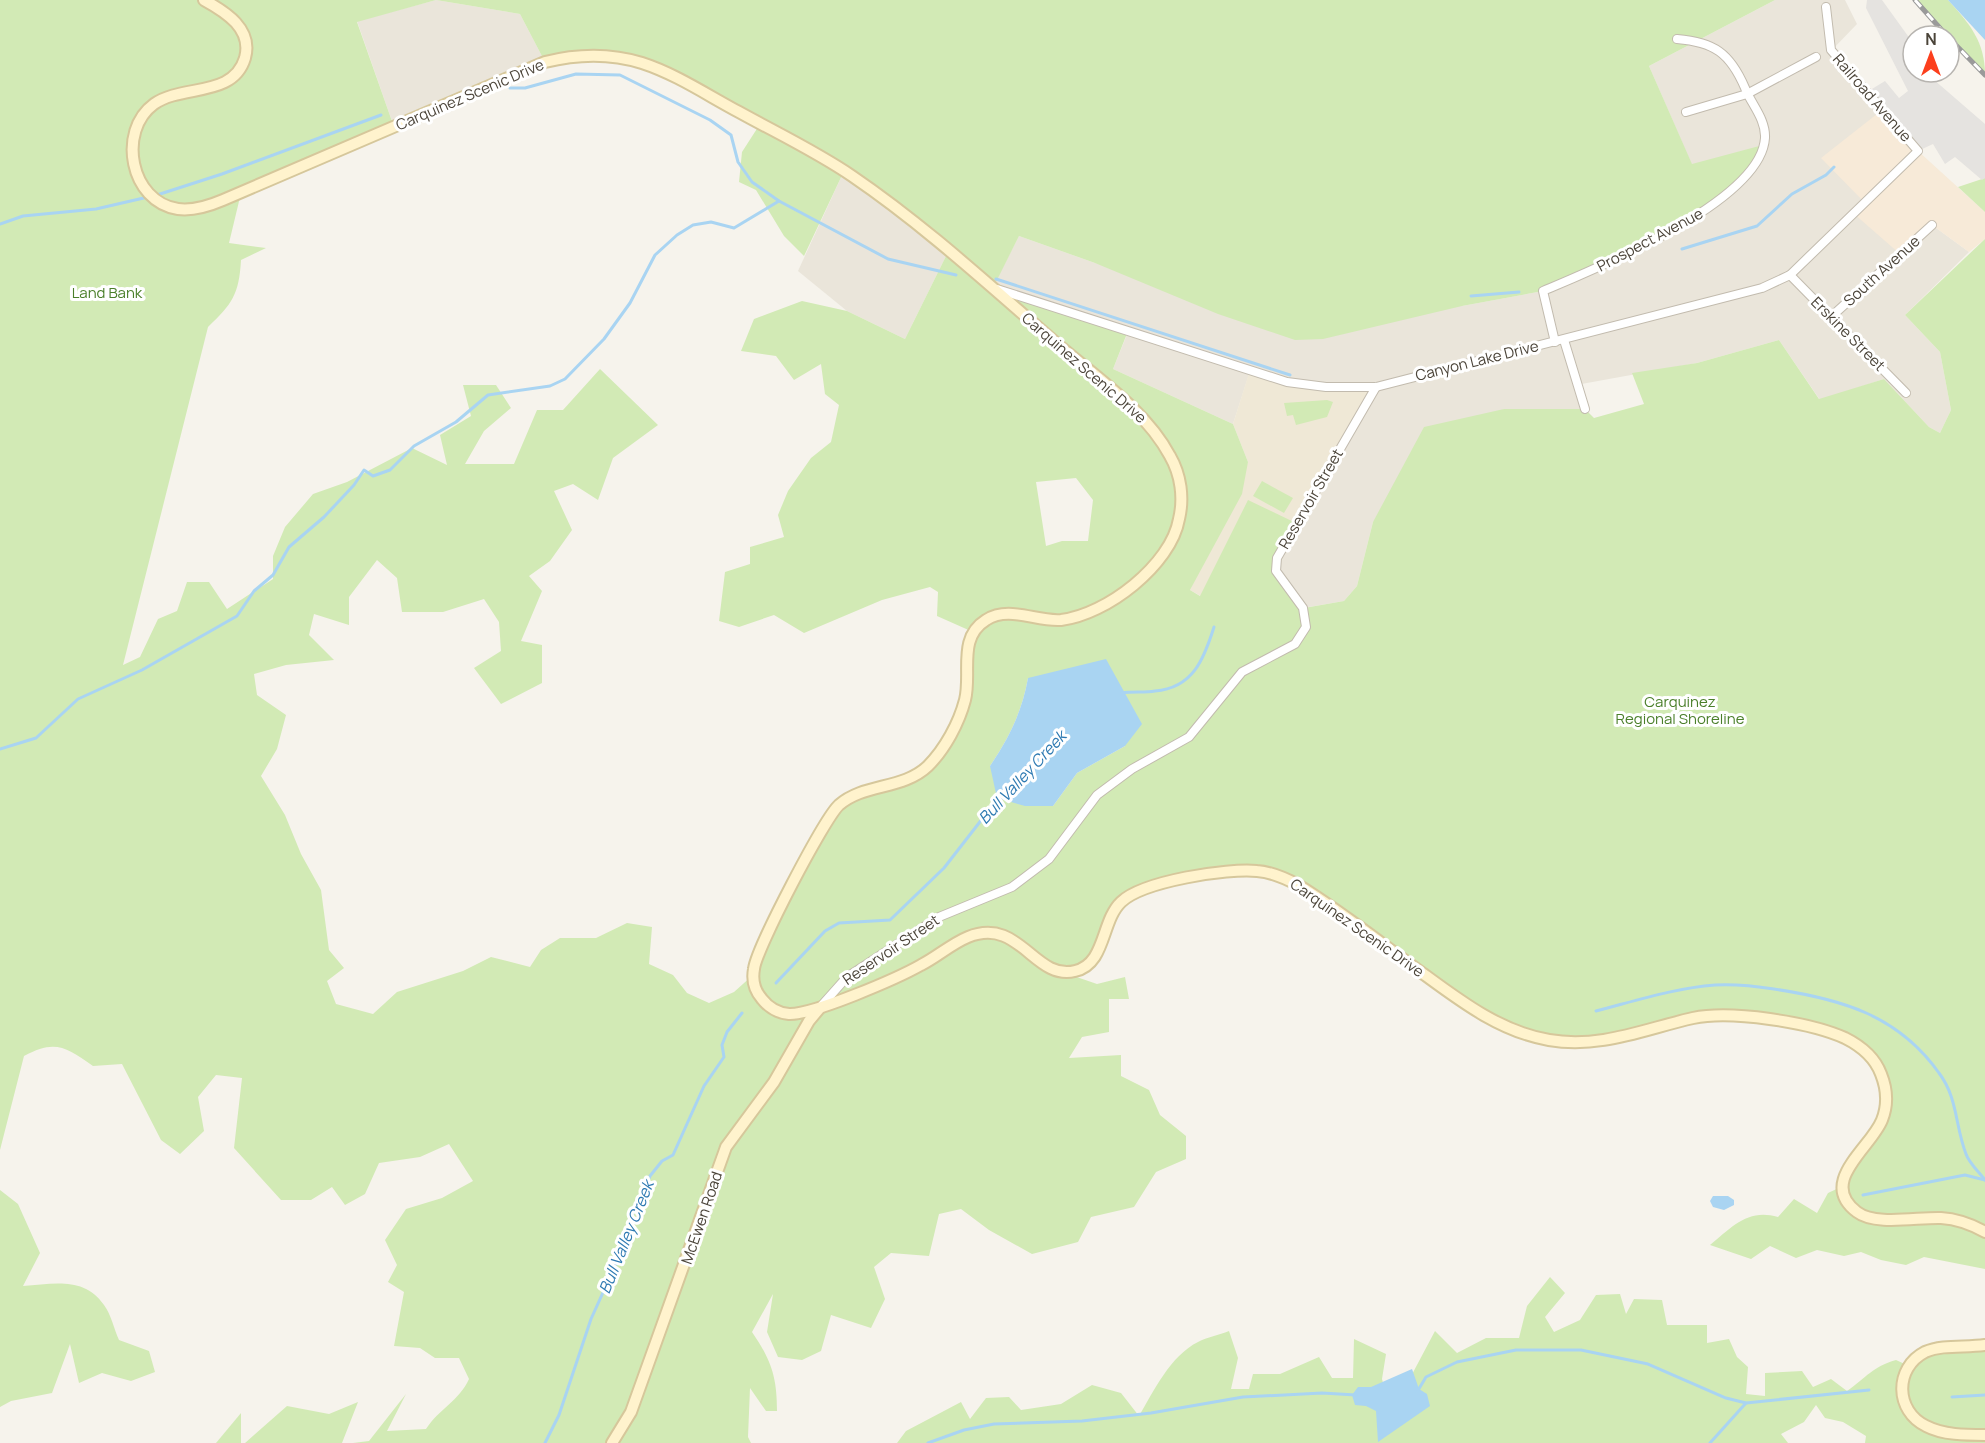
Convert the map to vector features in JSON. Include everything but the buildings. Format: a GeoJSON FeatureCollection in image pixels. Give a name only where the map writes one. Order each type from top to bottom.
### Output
{"type":"FeatureCollection","features":[{"type":"Feature","properties":{"kind":"street","name":"Carquinez Scenic Drive"},"geometry":{"type":"LineString","coordinates":[[204,0],[236,22],[245,38],[245,56],[236,73],[220,85],[160,100],[143,116],[135,131],[132,153],[136,171],[145,188],[159,201],[177,209],[212,204],[530,68],[573,57],[610,56],[636,61],[667,74],[829,161],[889,203],[1121,398],[1153,430],[1170,454],[1178,475],[1181,498],[1179,522],[1168,549],[1151,570],[1129,588],[1090,610],[1058,620],[1003,614],[980,625],[969,640],[965,698],[956,723],[934,758],[909,778],[859,794],[834,811],[820,832],[757,956],[753,975],[756,992],[775,1011],[793,1014],[819,1008],[915,969],[966,938],[983,933],[1001,934],[1010,938],[1058,971],[1079,970],[1095,958],[1115,909],[1136,891],[1154,884],[1218,874],[1248,870],[1270,873],[1310,892],[1474,1010],[1530,1036],[1571,1042],[1600,1041],[1692,1018],[1723,1015],[1754,1017],[1802,1026],[1848,1040],[1871,1057],[1879,1069],[1886,1092],[1881,1122],[1845,1175],[1843,1186],[1850,1205],[1868,1218],[1943,1218],[1968,1223],[1985,1232]]}},
{"type":"Feature","properties":{"kind":"street","name":"Railroad Avenue"},"geometry":{"type":"LineString","coordinates":[[1826,7],[1830,50],[1918,151]]}},
{"type":"Feature","properties":{"kind":"street","name":"Prospect Avenue"},"geometry":{"type":"LineString","coordinates":[[1555,342],[1543,291],[1658,238],[1710,208],[1749,173],[1765,138],[1763,122],[1734,64],[1702,41],[1677,39]]}},
{"type":"Feature","properties":{"kind":"street"},"geometry":{"type":"LineString","coordinates":[[1686,112],[1747,94],[1816,57]]}},
{"type":"Feature","properties":{"kind":"street","name":"Canyon Lake Drive"},"geometry":{"type":"LineString","coordinates":[[992,288],[1287,382],[1326,387],[1376,387],[1762,288],[1790,275],[1918,151]]}},
{"type":"Feature","properties":{"kind":"street","name":"South Avenue"},"geometry":{"type":"LineString","coordinates":[[1832,316],[1932,225]]}},
{"type":"Feature","properties":{"kind":"street","name":"Erskine Street"},"geometry":{"type":"LineString","coordinates":[[1790,275],[1906,393]]}},
{"type":"Feature","properties":{"kind":"street"},"geometry":{"type":"LineString","coordinates":[[1564,340],[1585,409]]}},
{"type":"Feature","properties":{"kind":"street","name":"Reservoir Street"},"geometry":{"type":"LineString","coordinates":[[819,1008],[847,977],[939,917],[1012,887],[1049,859],[1096,795],[1132,769],[1189,737],[1242,672],[1295,644],[1306,627],[1303,608],[1276,571],[1277,558],[1376,387]]}},
{"type":"Feature","properties":{"kind":"street","name":"McEwen Road"},"geometry":{"type":"LineString","coordinates":[[612,1443],[631,1412],[726,1147],[774,1082],[808,1020],[819,1008]]}},
{"type":"Feature","properties":{"kind":"street"},"geometry":{"type":"LineString","coordinates":[[1985,1345],[1927,1351],[1909,1366],[1902,1392],[1906,1409],[1924,1426],[1945,1432],[1985,1435]]}},
{"type":"Feature","properties":{"kind":"shaded area"},"geometry":{"type":"Polygon","coordinates":[[[436,0],[520,14],[545,62],[394,127],[357,21],[436,0]]]}},
{"type":"Feature","properties":{"kind":"shaded area"},"geometry":{"type":"Polygon","coordinates":[[[1775,0],[1845,0],[1857,24],[1831,51],[1882,110],[1932,225],[1969,252],[1905,315],[1940,352],[1951,410],[1940,433],[1929,427],[1884,379],[1820,400],[1779,340],[1697,363],[1576,385],[1585,409],[1504,409],[1373,522],[1357,586],[1344,601],[1303,608],[1276,571],[1326,387],[1250,371],[1233,424],[1113,369],[1128,332],[992,288],[1019,236],[1095,263],[1462,306],[1543,291],[1692,165],[1649,66],[1775,0]]]}},
{"type":"Feature","properties":{"kind":"shaded area"},"geometry":{"type":"Polygon","coordinates":[[[1867,0],[1882,0],[1901,26],[1901,77],[1866,8],[1867,0]]]}},
{"type":"Feature","properties":{"kind":"shaded area"},"geometry":{"type":"Polygon","coordinates":[[[1885,81],[1899,98],[1908,91],[1904,84],[1939,84],[1985,124],[1985,178],[1982,180],[1955,157],[1945,164],[1933,144],[1918,151],[1867,92],[1885,81]]]}},
{"type":"Feature","properties":{"kind":"shaded area"},"geometry":{"type":"Polygon","coordinates":[[[1882,110],[1918,151],[1985,212],[1985,239],[1969,252],[1932,225],[1900,254],[1853,213],[1864,202],[1821,158],[1882,110]]]}},
{"type":"Feature","properties":{"kind":"shaded area"},"geometry":{"type":"Polygon","coordinates":[[[844,171],[948,252],[905,339],[847,311],[798,271],[844,171]]]}},
{"type":"Feature","properties":{"kind":"shaded area"},"geometry":{"type":"Polygon","coordinates":[[[1250,370],[1287,382],[1376,387],[1277,558],[1261,630],[1190,590],[1248,462],[1233,424],[1250,370]]]}},
{"type":"Feature","properties":{"kind":"green space"},"geometry":{"type":"Polygon","coordinates":[[[0,0],[436,0],[1775,0],[1649,66],[1692,164],[1763,145],[1749,173],[1710,208],[1658,239],[1543,291],[1462,306],[1323,339],[1295,340],[1218,314],[1095,263],[1019,236],[993,288],[1128,331],[1113,369],[1233,424],[1248,462],[1242,494],[1190,590],[1200,596],[1248,500],[1298,524],[1277,558],[1276,571],[1304,608],[1344,601],[1357,586],[1373,522],[1424,427],[1504,409],[1585,409],[1594,418],[1644,404],[1632,373],[1697,363],[1779,340],[1819,399],[1884,379],[1929,427],[1940,433],[1951,410],[1940,352],[1905,315],[1985,239],[1985,1269],[1924,1257],[1906,1265],[1881,1260],[1861,1252],[1844,1256],[1817,1250],[1796,1258],[1770,1246],[1751,1259],[1710,1245],[1733,1226],[1749,1217],[1767,1215],[1778,1217],[1794,1199],[1817,1213],[1828,1193],[1843,1186],[1884,1113],[1879,1069],[1849,1040],[1733,1015],[1592,1042],[1512,1029],[1279,876],[1234,872],[1127,897],[1095,958],[1062,972],[1097,984],[1125,977],[1129,999],[1109,999],[1109,1032],[1082,1037],[1069,1058],[1121,1055],[1121,1076],[1149,1090],[1160,1115],[1186,1136],[1186,1159],[1156,1172],[1134,1207],[1091,1217],[1078,1242],[1032,1254],[989,1230],[961,1209],[939,1214],[929,1256],[891,1253],[874,1267],[885,1299],[871,1328],[831,1315],[821,1351],[802,1360],[778,1357],[767,1332],[773,1294],[752,1332],[772,1369],[777,1411],[766,1411],[750,1388],[748,1437],[751,1443],[353,1443],[369,1441],[406,1394],[387,1431],[426,1429],[460,1393],[469,1379],[459,1358],[435,1358],[420,1348],[394,1346],[404,1292],[388,1282],[397,1265],[385,1240],[406,1209],[442,1198],[473,1181],[449,1144],[420,1157],[379,1163],[365,1194],[345,1205],[332,1187],[311,1200],[281,1200],[234,1148],[242,1078],[216,1075],[198,1097],[204,1131],[180,1154],[161,1140],[122,1064],[93,1066],[67,1050],[52,1047],[24,1056],[0,1150],[0,0]],[[436,0],[357,22],[394,127],[241,193],[229,243],[266,248],[241,260],[233,298],[208,327],[123,665],[140,657],[158,619],[177,611],[187,582],[209,582],[227,609],[273,579],[273,556],[285,527],[313,494],[347,482],[412,448],[447,465],[440,435],[471,416],[463,385],[496,385],[511,408],[484,431],[465,464],[514,464],[537,410],[563,410],[600,369],[658,425],[613,458],[598,500],[573,484],[554,491],[572,530],[550,561],[529,576],[542,591],[521,641],[542,645],[542,683],[501,704],[474,668],[501,651],[499,622],[484,599],[443,612],[402,612],[397,578],[377,560],[349,597],[349,625],[314,614],[309,635],[334,660],[286,665],[254,674],[257,695],[286,715],[277,749],[261,776],[285,815],[301,854],[321,890],[329,950],[344,968],[327,981],[336,1004],[373,1014],[397,992],[463,971],[491,957],[530,967],[541,950],[560,938],[596,938],[627,923],[652,927],[649,964],[673,975],[687,993],[709,1003],[734,992],[753,975],[754,965],[841,803],[919,773],[956,723],[973,632],[937,616],[938,592],[930,587],[882,600],[804,633],[774,615],[739,627],[719,621],[725,572],[750,564],[750,547],[784,537],[778,515],[788,491],[811,458],[831,442],[839,405],[825,394],[821,364],[794,380],[776,356],[741,351],[754,319],[802,301],[847,311],[905,339],[948,252],[844,171],[804,256],[784,236],[756,190],[739,182],[742,152],[760,124],[704,93],[624,58],[545,62],[520,14],[436,0]],[[1076,478],[1036,482],[1046,546],[1062,541],[1088,541],[1093,500],[1076,478]],[[1028,678],[1014,724],[990,766],[1053,806],[1077,773],[1125,746],[1028,678]]]}},
{"type":"Feature","properties":{"kind":"green space"},"geometry":{"type":"Polygon","coordinates":[[[1915,0],[1948,0],[1975,34],[1982,53],[1985,75],[1961,49],[1961,24],[1937,24],[1915,0]]]}},
{"type":"Feature","properties":{"kind":"green space"},"geometry":{"type":"Polygon","coordinates":[[[1985,178],[1985,212],[1958,187],[1985,178]]]}},
{"type":"Feature","properties":{"kind":"green space"},"geometry":{"type":"Polygon","coordinates":[[[1327,400],[1333,402],[1327,417],[1296,425],[1293,415],[1287,416],[1284,403],[1327,400]]]}},
{"type":"Feature","properties":{"kind":"green space"},"geometry":{"type":"Polygon","coordinates":[[[1262,481],[1293,498],[1284,513],[1253,496],[1262,481]]]}},
{"type":"Feature","properties":{"kind":"green space"},"geometry":{"type":"Polygon","coordinates":[[[0,1190],[18,1204],[40,1253],[23,1286],[57,1283],[87,1290],[96,1296],[106,1309],[119,1340],[149,1351],[155,1372],[131,1381],[102,1373],[79,1383],[70,1344],[52,1393],[11,1401],[0,1407],[0,1190]]]}},
{"type":"Feature","properties":{"kind":"green space"},"geometry":{"type":"Polygon","coordinates":[[[1550,1277],[1565,1293],[1545,1317],[1554,1332],[1580,1320],[1596,1295],[1620,1294],[1626,1314],[1634,1299],[1662,1300],[1667,1325],[1707,1325],[1707,1343],[1729,1339],[1737,1357],[1748,1367],[1746,1394],[1765,1396],[1765,1373],[1802,1371],[1813,1387],[1831,1379],[1847,1391],[1875,1369],[1896,1360],[1909,1366],[1917,1357],[1985,1345],[1985,1443],[1865,1443],[1866,1436],[1843,1422],[1825,1418],[1816,1405],[1804,1422],[1781,1434],[1788,1443],[897,1443],[906,1431],[961,1402],[970,1419],[986,1398],[1009,1397],[1021,1410],[1061,1404],[1092,1385],[1121,1393],[1139,1416],[1164,1375],[1179,1356],[1198,1342],[1229,1331],[1238,1358],[1231,1389],[1249,1389],[1253,1374],[1280,1374],[1319,1357],[1332,1378],[1353,1378],[1354,1339],[1386,1354],[1382,1379],[1391,1414],[1435,1331],[1457,1353],[1486,1338],[1519,1338],[1527,1306],[1550,1277]]]}},
{"type":"Feature","properties":{"kind":"green space"},"geometry":{"type":"Polygon","coordinates":[[[358,1402],[342,1443],[245,1443],[287,1406],[329,1414],[358,1402]]]}},
{"type":"Feature","properties":{"kind":"green space"},"geometry":{"type":"Polygon","coordinates":[[[241,1413],[241,1443],[216,1443],[241,1413]]]}},
{"type":"Feature","properties":{"kind":"water"},"geometry":{"type":"Polygon","coordinates":[[[1948,0],[1985,0],[1985,40],[1948,0]]]}},
{"type":"Feature","properties":{"kind":"water"},"geometry":{"type":"Polygon","coordinates":[[[1106,659],[1142,724],[1125,746],[1077,773],[1053,806],[1025,806],[997,798],[990,766],[1014,724],[1028,678],[1106,659]]]}},
{"type":"Feature","properties":{"kind":"water"},"geometry":{"type":"Polygon","coordinates":[[[1713,1196],[1728,1196],[1734,1200],[1734,1205],[1724,1210],[1713,1207],[1710,1201],[1713,1196]]]}},
{"type":"Feature","properties":{"kind":"water"},"geometry":{"type":"Polygon","coordinates":[[[1412,1369],[1419,1389],[1427,1394],[1430,1406],[1378,1442],[1376,1411],[1366,1406],[1355,1405],[1352,1395],[1358,1387],[1371,1387],[1412,1369]]]}},
{"type":"Feature","properties":{"kind":"waterway"},"geometry":{"type":"LineString","coordinates":[[510,88],[525,88],[576,74],[620,75],[710,120],[731,135],[738,162],[752,182],[779,201],[888,259],[956,275]]}},
{"type":"Feature","properties":{"kind":"waterway"},"geometry":{"type":"LineString","coordinates":[[157,195],[222,174],[381,115]]}},
{"type":"Feature","properties":{"kind":"waterway","name":"Bull Valley Creek"},"geometry":{"type":"LineString","coordinates":[[1682,249],[1757,226],[1792,194],[1826,175],[1834,167]]}},
{"type":"Feature","properties":{"kind":"waterway"},"geometry":{"type":"LineString","coordinates":[[0,224],[23,216],[96,209],[148,197]]}},
{"type":"Feature","properties":{"kind":"waterway"},"geometry":{"type":"LineString","coordinates":[[0,749],[36,738],[78,699],[142,670],[237,616],[254,591],[273,575],[289,547],[324,517],[354,485],[364,470],[373,476],[390,470],[414,446],[456,422],[488,395],[550,386],[565,379],[604,339],[630,303],[655,255],[677,235],[693,225],[711,222],[734,228],[779,201]]}},
{"type":"Feature","properties":{"kind":"waterway"},"geometry":{"type":"LineString","coordinates":[[996,279],[1290,375]]}},
{"type":"Feature","properties":{"kind":"waterway","name":"Bull Valley Creek"},"geometry":{"type":"LineString","coordinates":[[1471,296],[1519,292]]}},
{"type":"Feature","properties":{"kind":"waterway","name":"Bull Valley Creek"},"geometry":{"type":"LineString","coordinates":[[1122,693],[1168,689],[1188,678],[1201,661],[1214,627]]}},
{"type":"Feature","properties":{"kind":"waterway","name":"Bull Valley Creek"},"geometry":{"type":"LineString","coordinates":[[776,983],[825,931],[839,923],[890,920],[944,868],[1000,796]]}},
{"type":"Feature","properties":{"kind":"waterway"},"geometry":{"type":"LineString","coordinates":[[1596,1011],[1685,989],[1730,985],[1799,993],[1866,1013],[1905,1037],[1923,1053],[1939,1073],[1950,1092],[1967,1157],[1985,1180]]}},
{"type":"Feature","properties":{"kind":"waterway","name":"Bull Valley Creek"},"geometry":{"type":"LineString","coordinates":[[545,1443],[559,1415],[591,1319],[615,1266],[621,1240],[639,1200],[650,1176],[662,1161],[673,1155],[704,1086],[724,1057],[722,1045],[727,1032],[742,1013]]}},
{"type":"Feature","properties":{"kind":"waterway"},"geometry":{"type":"LineString","coordinates":[[1863,1195],[1965,1175],[1985,1180]]}},
{"type":"Feature","properties":{"kind":"waterway"},"geometry":{"type":"LineString","coordinates":[[1417,1392],[1426,1377],[1457,1362],[1516,1350],[1581,1350],[1648,1364],[1726,1398],[1746,1403],[1869,1390]]}},
{"type":"Feature","properties":{"kind":"waterway"},"geometry":{"type":"LineString","coordinates":[[928,1443],[964,1430],[994,1424],[1082,1421],[1151,1413],[1243,1397],[1322,1393],[1356,1395]]}},
{"type":"Feature","properties":{"kind":"waterway"},"geometry":{"type":"LineString","coordinates":[[1952,1397],[1985,1395]]}},
{"type":"Feature","properties":{"kind":"waterway"},"geometry":{"type":"LineString","coordinates":[[1710,1443],[1746,1403]]}},
{"type":"Feature","properties":{"kind":"railway"},"geometry":{"type":"LineString","coordinates":[[1915,0],[1936,24]]}},
{"type":"Feature","properties":{"kind":"railway"},"geometry":{"type":"LineString","coordinates":[[1961,50],[1985,75]]}},
{"type":"Feature","properties":{"kind":"park label","name":"Land Bank"},"geometry":{"type":"Point","coordinates":[107,293]}},
{"type":"Feature","properties":{"kind":"park label","name":"Carquinez Regional Shoreline"},"geometry":{"type":"Point","coordinates":[1680,710]}}]}
